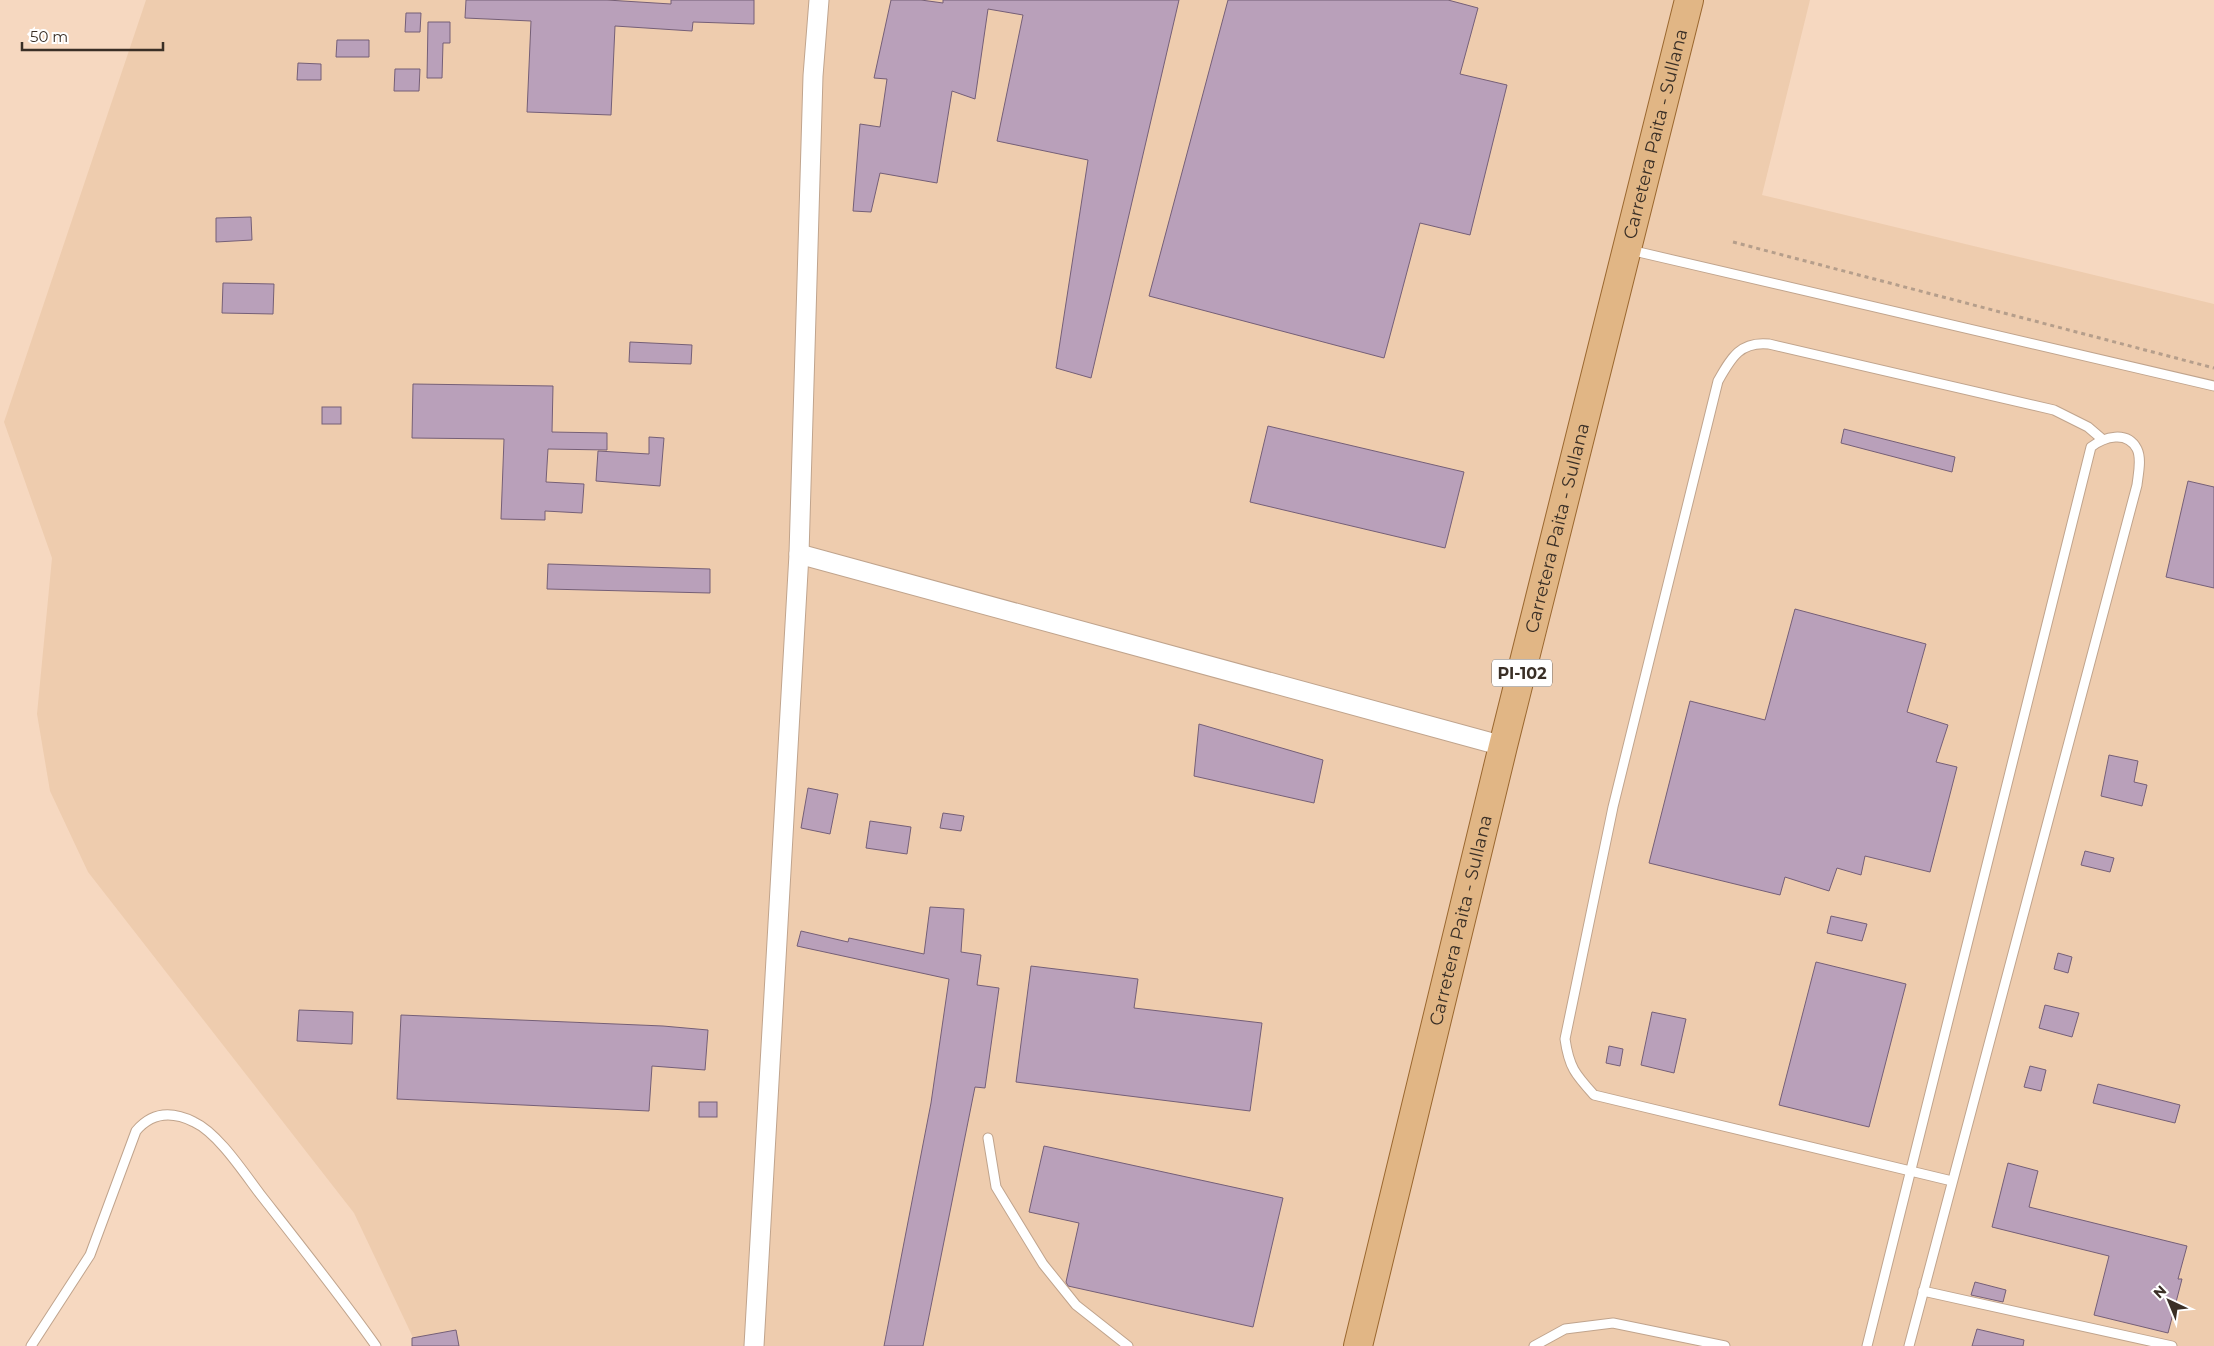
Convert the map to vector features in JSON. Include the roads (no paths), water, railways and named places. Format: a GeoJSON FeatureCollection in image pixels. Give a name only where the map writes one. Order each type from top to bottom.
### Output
{"type":"FeatureCollection","features":[{"type":"Feature","properties":{"kind":"main road","name":"Carretera Paita - Sullana"},"geometry":{"type":"LineString","coordinates":[[1358,1346],[1504,746],[1689,0]]}},
{"type":"Feature","properties":{"kind":"street"},"geometry":{"type":"LineString","coordinates":[[754,1346],[799,554],[813,76],[819,0]]}},
{"type":"Feature","properties":{"kind":"street"},"geometry":{"type":"LineString","coordinates":[[799,554],[1504,746]]}},
{"type":"Feature","properties":{"kind":"lane"},"geometry":{"type":"LineString","coordinates":[[1627,249],[2214,386]]}},
{"type":"Feature","properties":{"kind":"lane"},"geometry":{"type":"LineString","coordinates":[[1952,1181],[1594,1095],[1576,1075],[1568,1059],[1564,1039],[1613,807],[1718,381],[1730,360],[1742,349],[1755,342],[1769,344],[2054,410],[2088,427],[2102,439]]}},
{"type":"Feature","properties":{"kind":"lane"},"geometry":{"type":"LineString","coordinates":[[1867,1346],[2092,447],[2102,439],[2116,436],[2128,440],[2137,448],[2139,460],[2137,485],[1909,1346]]}},
{"type":"Feature","properties":{"kind":"lane"},"geometry":{"type":"LineString","coordinates":[[31,1346],[90,1255],[136,1131],[144,1122],[157,1115],[169,1114],[195,1122],[221,1144],[339,1295],[376,1346]]}},
{"type":"Feature","properties":{"kind":"lane"},"geometry":{"type":"LineString","coordinates":[[988,1138],[996,1187],[1043,1264],[1076,1305],[1128,1346]]}},
{"type":"Feature","properties":{"kind":"lane"},"geometry":{"type":"LineString","coordinates":[[1923,1291],[2172,1346]]}},
{"type":"Feature","properties":{"kind":"lane"},"geometry":{"type":"LineString","coordinates":[[1534,1346],[1565,1329],[1613,1323],[1725,1346]]}}]}
